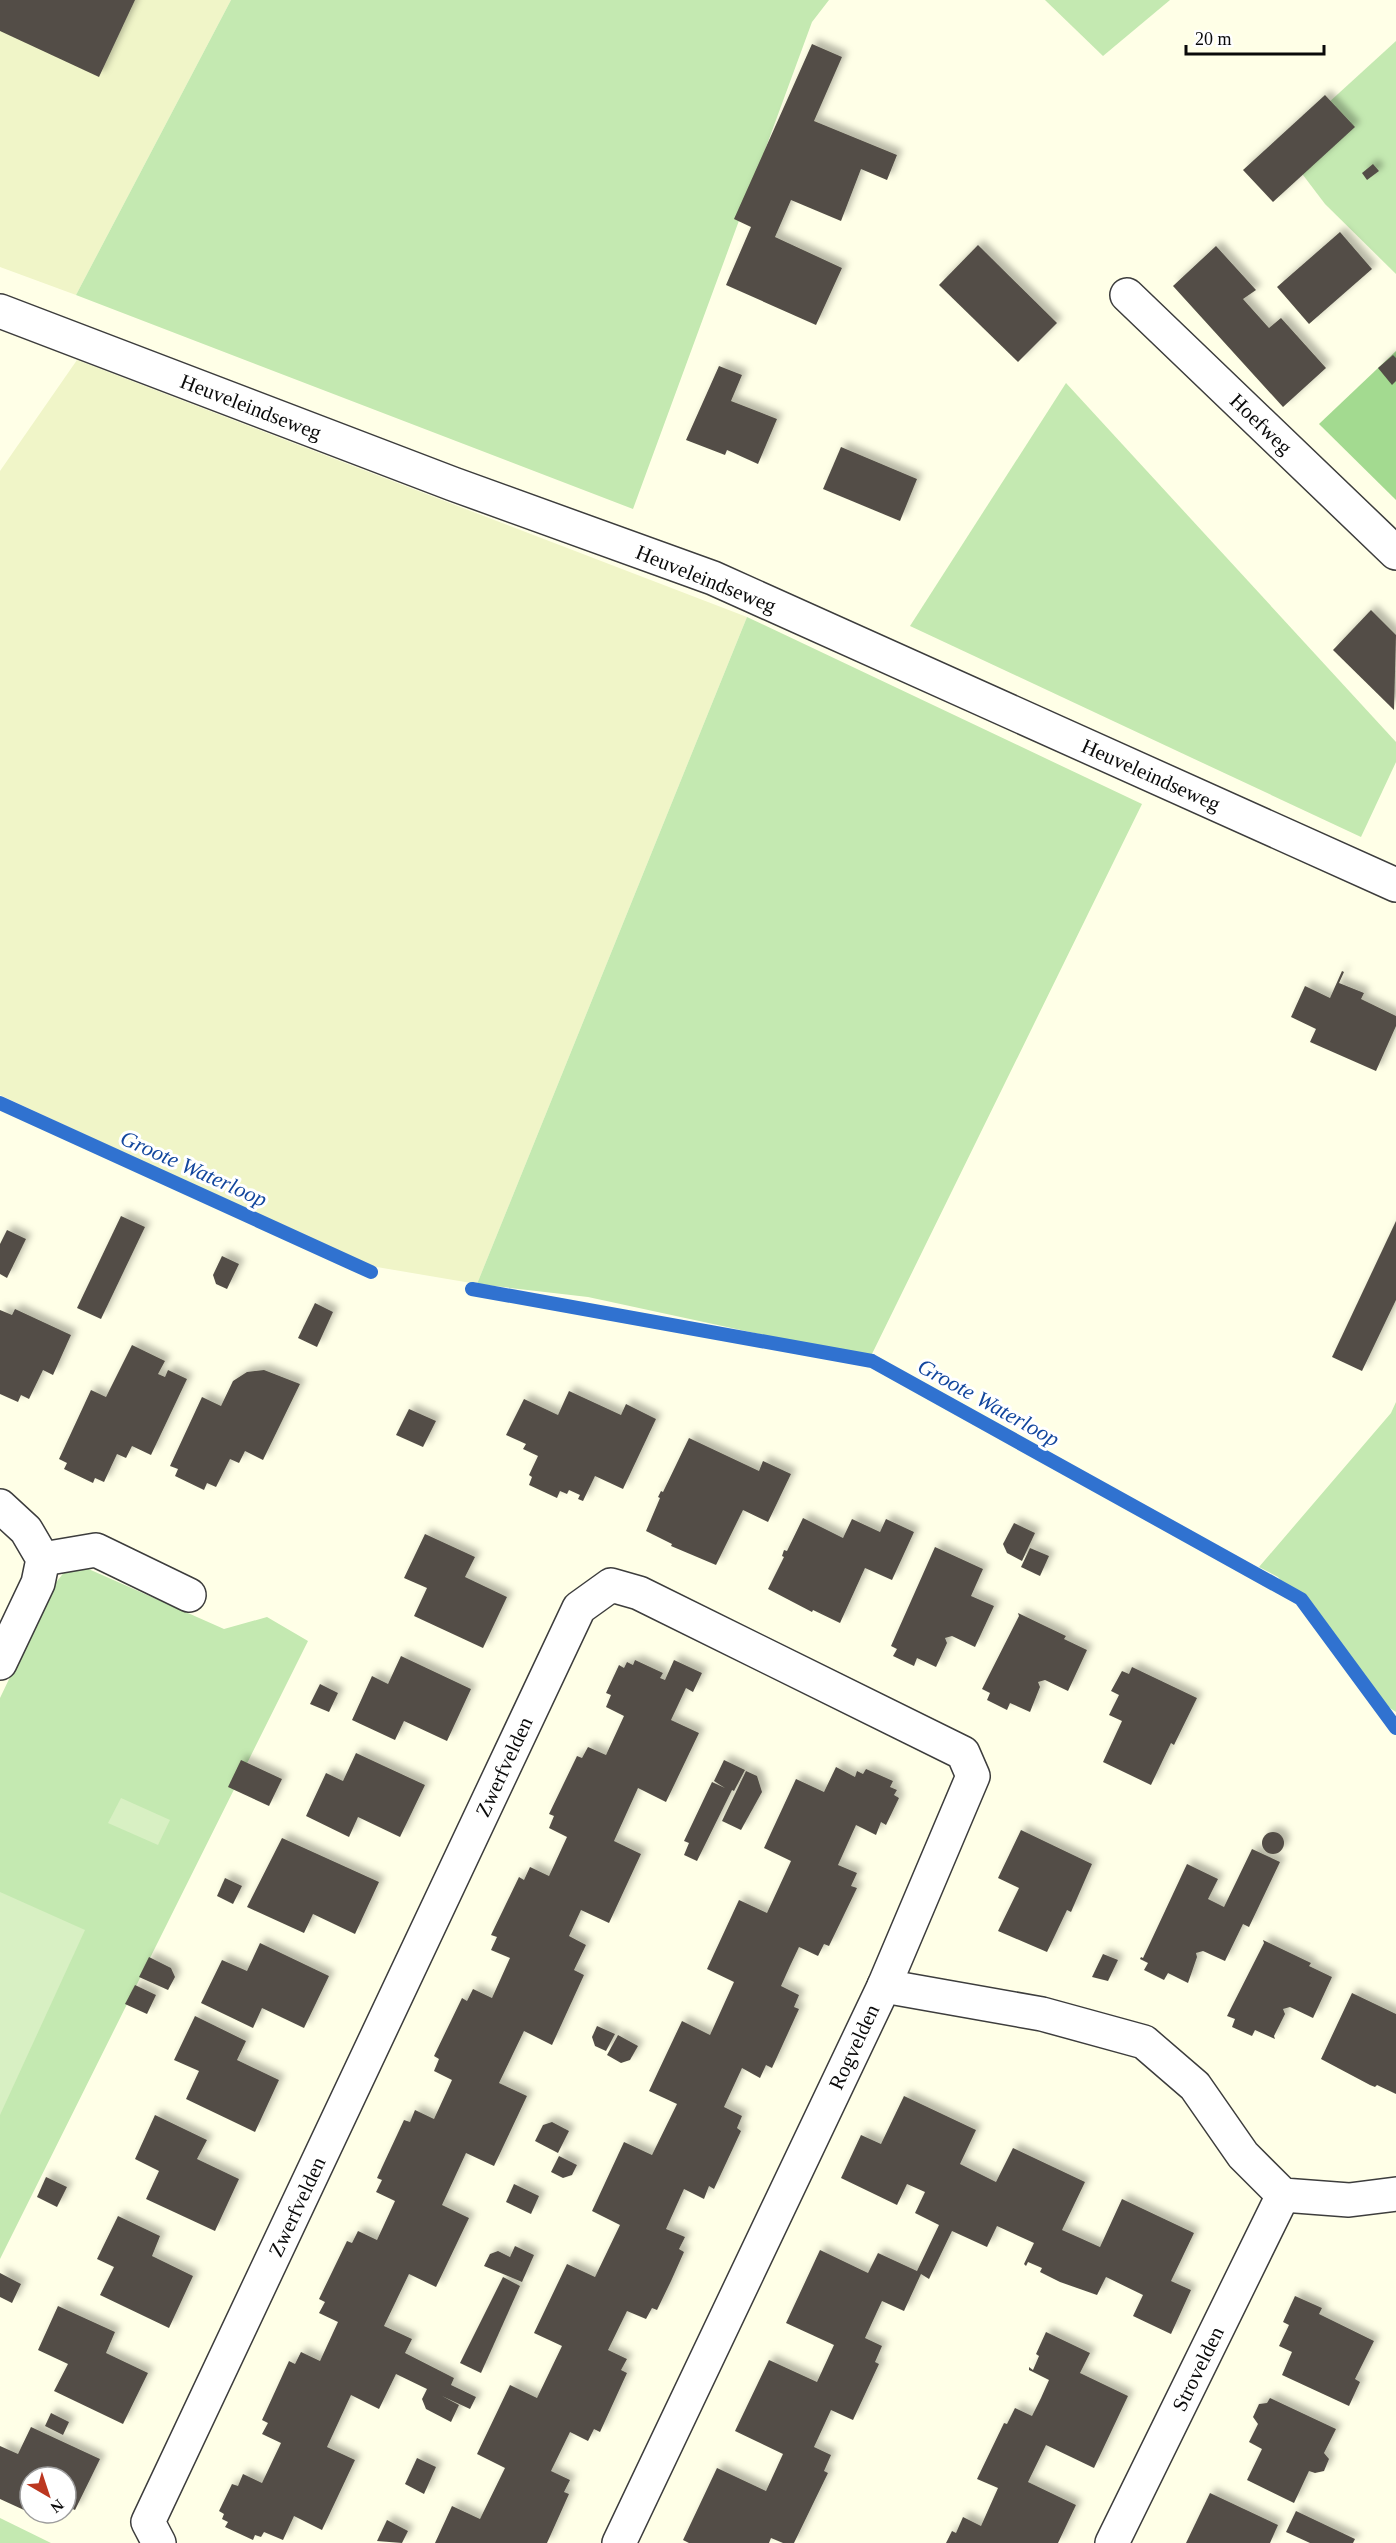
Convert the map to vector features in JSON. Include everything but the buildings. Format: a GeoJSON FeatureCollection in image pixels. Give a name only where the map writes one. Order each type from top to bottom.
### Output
{"type":"FeatureCollection","features":[{"type":"Feature","properties":{"kind":"street","name":"Hoefweg"},"geometry":{"type":"LineString","coordinates":[[1127,295],[1396,553]]}},
{"type":"Feature","properties":{"kind":"street","name":"Heuveleindseweg"},"geometry":{"type":"LineString","coordinates":[[0,311],[453,484],[713,578],[1396,885]]}},
{"type":"Feature","properties":{"kind":"street"},"geometry":{"type":"LineString","coordinates":[[0,1506],[26,1530],[43,1559],[38,1583],[0,1663]]}},
{"type":"Feature","properties":{"kind":"street"},"geometry":{"type":"LineString","coordinates":[[43,1559],[96,1550],[189,1595]]}},
{"type":"Feature","properties":{"kind":"street","name":"Zwerfvelden"},"geometry":{"type":"LineString","coordinates":[[159,2543],[148,2522],[579,1608],[611,1585],[639,1593],[963,1753],[973,1776],[884,1986]]}},
{"type":"Feature","properties":{"kind":"street","name":"Rogvelden"},"geometry":{"type":"LineString","coordinates":[[619,2543],[884,1986],[1042,2014],[1144,2042],[1195,2086],[1243,2155],[1283,2195]]}},
{"type":"Feature","properties":{"kind":"street"},"geometry":{"type":"LineString","coordinates":[[1283,2195],[1349,2200],[1396,2194]]}},
{"type":"Feature","properties":{"kind":"street","name":"Strovelden"},"geometry":{"type":"LineString","coordinates":[[1112,2543],[1283,2195]]}},
{"type":"Feature","properties":{"kind":"green space"},"geometry":{"type":"Polygon","coordinates":[[[0,0],[231,0],[76,295],[0,267],[0,0]]]}},
{"type":"Feature","properties":{"kind":"green space"},"geometry":{"type":"Polygon","coordinates":[[[231,0],[829,0],[812,22],[633,509],[76,295],[231,0]]]}},
{"type":"Feature","properties":{"kind":"green space"},"geometry":{"type":"Polygon","coordinates":[[[1045,0],[1170,0],[1103,56],[1045,0]]]}},
{"type":"Feature","properties":{"kind":"green space"},"geometry":{"type":"Polygon","coordinates":[[[1396,41],[1396,274],[1325,204],[1281,146],[1396,41]]]}},
{"type":"Feature","properties":{"kind":"green space"},"geometry":{"type":"Polygon","coordinates":[[[1396,351],[1396,500],[1319,424],[1396,351]]]}},
{"type":"Feature","properties":{"kind":"green space"},"geometry":{"type":"Polygon","coordinates":[[[77,360],[747,617],[477,1284],[365,1265],[0,1095],[0,471],[77,360]]]}},
{"type":"Feature","properties":{"kind":"green space"},"geometry":{"type":"Polygon","coordinates":[[[1066,383],[1396,742],[1396,762],[1361,837],[910,626],[1066,383]]]}},
{"type":"Feature","properties":{"kind":"green space"},"geometry":{"type":"Polygon","coordinates":[[[747,617],[1142,804],[870,1358],[588,1297],[477,1284],[747,617]]]}},
{"type":"Feature","properties":{"kind":"green space"},"geometry":{"type":"Polygon","coordinates":[[[1396,1402],[1396,1712],[1387,1706],[1278,1577],[1259,1567],[1391,1413],[1396,1402]]]}},
{"type":"Feature","properties":{"kind":"green space"},"geometry":{"type":"Polygon","coordinates":[[[84,1567],[224,1629],[267,1617],[308,1641],[0,2259],[0,1698],[54,1585],[65,1571],[84,1567]]]}},
{"type":"Feature","properties":{"kind":"green space"},"geometry":{"type":"Polygon","coordinates":[[[121,1798],[170,1820],[158,1845],[108,1823],[121,1798]]]}},
{"type":"Feature","properties":{"kind":"green space"},"geometry":{"type":"Polygon","coordinates":[[[0,1892],[85,1930],[0,2115],[0,1892]]]}},
{"type":"Feature","properties":{"kind":"green space"},"geometry":{"type":"Polygon","coordinates":[[[0,2518],[51,2543],[0,2543],[0,2518]]]}},
{"type":"Feature","properties":{"kind":"waterway","name":"Groote Waterloop"},"geometry":{"type":"LineString","coordinates":[[0,1103],[371,1272]]}},
{"type":"Feature","properties":{"kind":"waterway","name":"Groote Waterloop"},"geometry":{"type":"LineString","coordinates":[[472,1289],[872,1361],[1301,1599],[1396,1728]]}}]}
